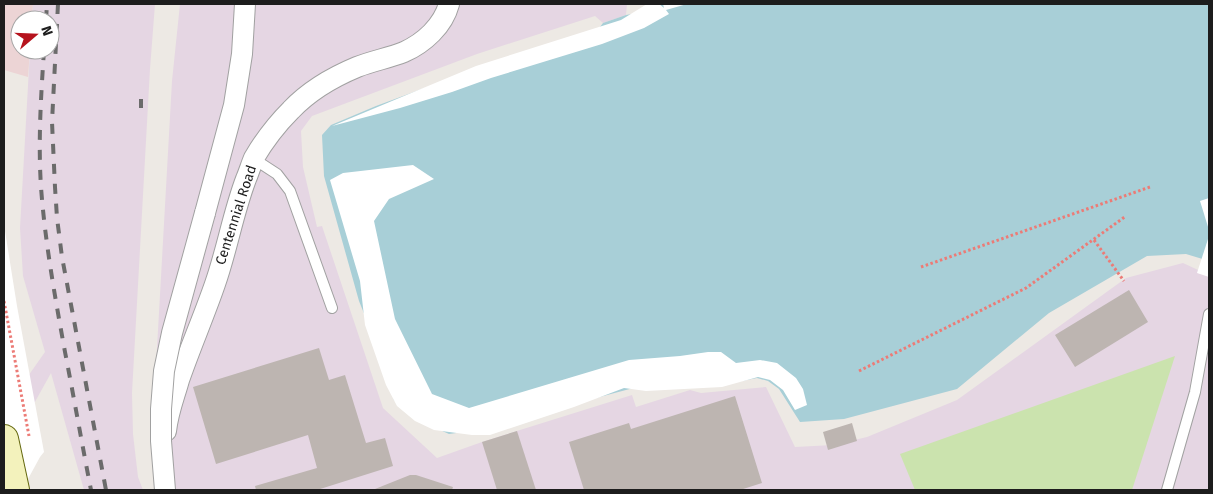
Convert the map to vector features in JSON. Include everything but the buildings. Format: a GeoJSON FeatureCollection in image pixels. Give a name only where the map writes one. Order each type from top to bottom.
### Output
{"type":"FeatureCollection","features":[{"type":"Feature","properties":{"kind":"main road"},"geometry":{"type":"LineString","coordinates":[[15,490],[17,438]]}},
{"type":"Feature","properties":{"kind":"street"},"geometry":{"type":"LineString","coordinates":[[165,490],[161,441],[164,372],[172,333],[234,105],[242,54],[245,4]]}},
{"type":"Feature","properties":{"kind":"street","name":"Centennial Road"},"geometry":{"type":"LineString","coordinates":[[161,490],[167,416],[215,283],[239,196],[254,158],[291,109],[309,94],[337,76],[404,52],[420,42],[435,30],[446,14],[449,4]]}},
{"type":"Feature","properties":{"kind":"lane"},"geometry":{"type":"LineString","coordinates":[[254,158],[277,174],[290,191],[332,308]]}},
{"type":"Feature","properties":{"kind":"lane"},"geometry":{"type":"LineString","coordinates":[[1167,490],[1195,392],[1209,314]]}},
{"type":"Feature","properties":{"kind":"path"},"geometry":{"type":"LineString","coordinates":[[921,267],[1150,187]]}},
{"type":"Feature","properties":{"kind":"path"},"geometry":{"type":"LineString","coordinates":[[859,371],[1026,288],[1126,216]]}},
{"type":"Feature","properties":{"kind":"path"},"geometry":{"type":"LineString","coordinates":[[1094,240],[1124,281]]}},
{"type":"Feature","properties":{"kind":"path"},"geometry":{"type":"LineString","coordinates":[[4,302],[17,438]]}},
{"type":"Feature","properties":{"kind":"shaded area"},"geometry":{"type":"Polygon","coordinates":[[[4,4],[33,4],[33,10],[10,10],[10,60],[29,60],[28,77],[4,70],[4,4]]]}},
{"type":"Feature","properties":{"kind":"shaded area"},"geometry":{"type":"Polygon","coordinates":[[[33,4],[155,4],[132,393],[133,434],[138,477],[143,490],[84,490],[51,373],[16,436],[12,399],[45,352],[23,276],[20,228],[29,60],[60,60],[60,10],[33,10],[33,4]]]}},
{"type":"Feature","properties":{"kind":"shaded area"},"geometry":{"type":"Polygon","coordinates":[[[180,4],[627,4],[626,15],[603,23],[595,16],[477,54],[312,116],[301,131],[303,167],[317,227],[322,226],[383,408],[437,458],[632,395],[636,407],[690,390],[701,393],[766,387],[795,447],[833,445],[867,437],[957,400],[1126,278],[1183,263],[1209,275],[1209,490],[173,490],[156,366],[172,81],[180,4]]]}},
{"type":"Feature","properties":{"kind":"green space"},"geometry":{"type":"Polygon","coordinates":[[[1175,356],[1132,490],[915,490],[900,454],[1175,356]]]}},
{"type":"Feature","properties":{"kind":"water"},"geometry":{"type":"Polygon","coordinates":[[[658,4],[1209,4],[1209,261],[1186,254],[1147,256],[1049,313],[957,389],[844,419],[800,422],[779,389],[768,381],[757,378],[726,384],[641,386],[471,431],[449,434],[413,418],[394,400],[380,353],[359,301],[324,176],[322,135],[331,125],[376,106],[479,68],[597,31],[603,23],[626,15],[655,10],[658,4]]]}},
{"type":"Feature","properties":{"kind":"pier"},"geometry":{"type":"Polygon","coordinates":[[[647,4],[659,4],[664,8],[663,4],[687,4],[666,10],[669,14],[644,28],[602,44],[400,108],[332,126],[476,66],[621,20],[647,4]]]}},
{"type":"Feature","properties":{"kind":"pier"},"geometry":{"type":"Polygon","coordinates":[[[413,165],[434,179],[389,199],[374,221],[395,319],[432,394],[469,408],[629,360],[721,352],[736,363],[760,360],[777,363],[796,378],[803,389],[807,405],[795,410],[783,390],[770,380],[758,377],[722,387],[646,391],[624,388],[490,435],[472,435],[434,430],[415,421],[397,406],[386,385],[365,325],[360,281],[330,180],[343,173],[413,165]]]}},
{"type":"Feature","properties":{"kind":"pier"},"geometry":{"type":"Polygon","coordinates":[[[1209,198],[1209,230],[1200,201],[1209,198]]]}},
{"type":"Feature","properties":{"kind":"pier"},"geometry":{"type":"Polygon","coordinates":[[[5,231],[44,452],[22,490],[4,490],[5,231]]]}},
{"type":"Feature","properties":{"kind":"pier"},"geometry":{"type":"Polygon","coordinates":[[[1209,236],[1209,277],[1197,273],[1209,236]]]}},
{"type":"Feature","properties":{"kind":"railway"},"geometry":{"type":"LineString","coordinates":[[47,4],[47,10]]}},
{"type":"Feature","properties":{"kind":"railway"},"geometry":{"type":"LineString","coordinates":[[58,4],[52,122],[57,218],[62,257],[106,490]]}},
{"type":"Feature","properties":{"kind":"railway"},"geometry":{"type":"LineString","coordinates":[[43,60],[40,136],[43,208],[54,290],[91,490]]}},
{"type":"Feature","properties":{"kind":"railway"},"geometry":{"type":"LineString","coordinates":[[141,99],[141,108]]}}]}
